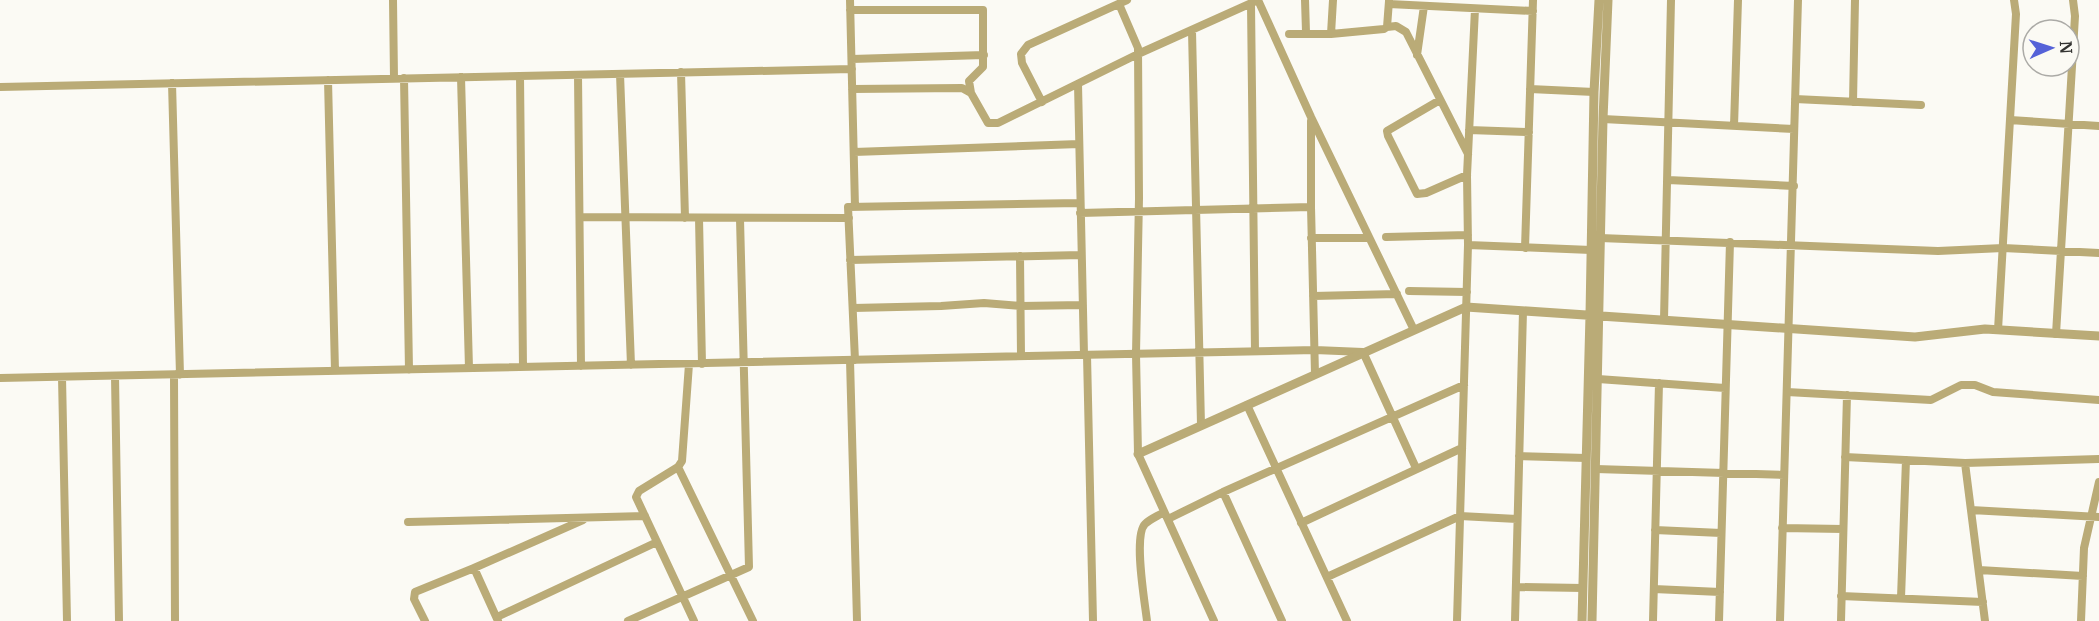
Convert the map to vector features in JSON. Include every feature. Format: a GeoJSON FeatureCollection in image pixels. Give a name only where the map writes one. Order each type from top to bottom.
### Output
{"type":"FeatureCollection","features":[{"type":"Feature","properties":{"kind":"street"},"geometry":{"type":"LineString","coordinates":[[393,0],[394,78]]}},
{"type":"Feature","properties":{"kind":"street"},"geometry":{"type":"LineString","coordinates":[[850,0],[855,207]]}},
{"type":"Feature","properties":{"kind":"street"},"geometry":{"type":"LineString","coordinates":[[1305,0],[1306,32]]}},
{"type":"Feature","properties":{"kind":"street"},"geometry":{"type":"LineString","coordinates":[[1331,34],[1333,0]]}},
{"type":"Feature","properties":{"kind":"street"},"geometry":{"type":"LineString","coordinates":[[1525,248],[1533,0]]}},
{"type":"Feature","properties":{"kind":"street"},"geometry":{"type":"LineString","coordinates":[[1592,621],[1598,379],[1591,250],[1594,92],[1599,0]]}},
{"type":"Feature","properties":{"kind":"street"},"geometry":{"type":"LineString","coordinates":[[1582,621],[1586,458],[1600,238],[1608,0]]}},
{"type":"Feature","properties":{"kind":"street"},"geometry":{"type":"LineString","coordinates":[[1664,321],[1671,0]]}},
{"type":"Feature","properties":{"kind":"street"},"geometry":{"type":"LineString","coordinates":[[1734,126],[1738,0]]}},
{"type":"Feature","properties":{"kind":"street"},"geometry":{"type":"LineString","coordinates":[[1780,621],[1798,0]]}},
{"type":"Feature","properties":{"kind":"street"},"geometry":{"type":"LineString","coordinates":[[1853,102],[1855,0]]}},
{"type":"Feature","properties":{"kind":"street"},"geometry":{"type":"LineString","coordinates":[[1998,330],[2016,14],[2014,0]]}},
{"type":"Feature","properties":{"kind":"street"},"geometry":{"type":"LineString","coordinates":[[2056,334],[2075,16],[2073,0]]}},
{"type":"Feature","properties":{"kind":"street"},"geometry":{"type":"LineString","coordinates":[[850,10],[983,10],[983,67],[969,81],[971,93],[988,123],[998,123],[1138,54],[1256,1]]}},
{"type":"Feature","properties":{"kind":"street"},"geometry":{"type":"LineString","coordinates":[[1256,1],[1414,330]]}},
{"type":"Feature","properties":{"kind":"street"},"geometry":{"type":"LineString","coordinates":[[1255,351],[1253,208],[1256,1]]}},
{"type":"Feature","properties":{"kind":"street"},"geometry":{"type":"LineString","coordinates":[[1042,102],[1022,63],[1021,54],[1028,45],[1123,2],[1138,48],[1139,211],[1136,354],[1138,454],[1214,621]]}},
{"type":"Feature","properties":{"kind":"street"},"geometry":{"type":"LineString","coordinates":[[1387,27],[1389,2],[1424,6],[1533,11]]}},
{"type":"Feature","properties":{"kind":"street"},"geometry":{"type":"LineString","coordinates":[[1417,55],[1424,6]]}},
{"type":"Feature","properties":{"kind":"street"},"geometry":{"type":"LineString","coordinates":[[1457,621],[1467,292],[1467,176],[1475,9]]}},
{"type":"Feature","properties":{"kind":"street"},"geometry":{"type":"LineString","coordinates":[[1288,34],[1306,32],[1331,34],[1387,27],[1402,28],[1468,154]]}},
{"type":"Feature","properties":{"kind":"street"},"geometry":{"type":"LineString","coordinates":[[1192,31],[1201,425]]}},
{"type":"Feature","properties":{"kind":"street"},"geometry":{"type":"LineString","coordinates":[[852,59],[984,55]]}},
{"type":"Feature","properties":{"kind":"street"},"geometry":{"type":"LineString","coordinates":[[0,87],[852,69]]}},
{"type":"Feature","properties":{"kind":"street"},"geometry":{"type":"LineString","coordinates":[[681,72],[685,218]]}},
{"type":"Feature","properties":{"kind":"street"},"geometry":{"type":"LineString","coordinates":[[620,74],[631,365]]}},
{"type":"Feature","properties":{"kind":"street"},"geometry":{"type":"LineString","coordinates":[[578,75],[581,366]]}},
{"type":"Feature","properties":{"kind":"street"},"geometry":{"type":"LineString","coordinates":[[520,76],[523,367]]}},
{"type":"Feature","properties":{"kind":"street"},"geometry":{"type":"LineString","coordinates":[[461,77],[469,368]]}},
{"type":"Feature","properties":{"kind":"street"},"geometry":{"type":"LineString","coordinates":[[404,78],[409,370]]}},
{"type":"Feature","properties":{"kind":"street"},"geometry":{"type":"LineString","coordinates":[[328,80],[335,371]]}},
{"type":"Feature","properties":{"kind":"street"},"geometry":{"type":"LineString","coordinates":[[172,83],[177,375],[176,621]]}},
{"type":"Feature","properties":{"kind":"street"},"geometry":{"type":"LineString","coordinates":[[1078,84],[1093,621]]}},
{"type":"Feature","properties":{"kind":"street"},"geometry":{"type":"LineString","coordinates":[[852,89],[962,88],[971,93]]}},
{"type":"Feature","properties":{"kind":"street"},"geometry":{"type":"LineString","coordinates":[[1530,88],[1594,92]]}},
{"type":"Feature","properties":{"kind":"street"},"geometry":{"type":"LineString","coordinates":[[1795,99],[1921,105]]}},
{"type":"Feature","properties":{"kind":"street"},"geometry":{"type":"LineString","coordinates":[[1440,100],[1387,131],[1388,136],[1417,194],[1426,193],[1467,176]]}},
{"type":"Feature","properties":{"kind":"street"},"geometry":{"type":"LineString","coordinates":[[1311,117],[1311,238],[1315,374]]}},
{"type":"Feature","properties":{"kind":"street"},"geometry":{"type":"LineString","coordinates":[[1603,119],[1794,129]]}},
{"type":"Feature","properties":{"kind":"street"},"geometry":{"type":"LineString","coordinates":[[2010,120],[2099,126]]}},
{"type":"Feature","properties":{"kind":"street"},"geometry":{"type":"LineString","coordinates":[[1469,130],[1529,132]]}},
{"type":"Feature","properties":{"kind":"street"},"geometry":{"type":"LineString","coordinates":[[854,152],[1079,144]]}},
{"type":"Feature","properties":{"kind":"street"},"geometry":{"type":"LineString","coordinates":[[1668,180],[1794,186]]}},
{"type":"Feature","properties":{"kind":"street"},"geometry":{"type":"LineString","coordinates":[[857,621],[853,308],[848,207],[1080,203]]}},
{"type":"Feature","properties":{"kind":"street"},"geometry":{"type":"LineString","coordinates":[[1080,213],[1311,207]]}},
{"type":"Feature","properties":{"kind":"street"},"geometry":{"type":"LineString","coordinates":[[580,217],[849,218]]}},
{"type":"Feature","properties":{"kind":"street"},"geometry":{"type":"LineString","coordinates":[[699,218],[702,363]]}},
{"type":"Feature","properties":{"kind":"street"},"geometry":{"type":"LineString","coordinates":[[629,621],[749,567],[740,219]]}},
{"type":"Feature","properties":{"kind":"street"},"geometry":{"type":"LineString","coordinates":[[1386,237],[1468,235]]}},
{"type":"Feature","properties":{"kind":"street"},"geometry":{"type":"LineString","coordinates":[[1311,238],[1370,238]]}},
{"type":"Feature","properties":{"kind":"street"},"geometry":{"type":"LineString","coordinates":[[1600,238],[1938,251],[2003,248],[2099,253]]}},
{"type":"Feature","properties":{"kind":"street"},"geometry":{"type":"LineString","coordinates":[[1719,621],[1730,242]]}},
{"type":"Feature","properties":{"kind":"street"},"geometry":{"type":"LineString","coordinates":[[1468,245],[1591,250]]}},
{"type":"Feature","properties":{"kind":"street"},"geometry":{"type":"LineString","coordinates":[[850,260],[1081,255]]}},
{"type":"Feature","properties":{"kind":"street"},"geometry":{"type":"LineString","coordinates":[[1020,256],[1022,356]]}},
{"type":"Feature","properties":{"kind":"street"},"geometry":{"type":"LineString","coordinates":[[1409,291],[1467,292]]}},
{"type":"Feature","properties":{"kind":"street"},"geometry":{"type":"LineString","coordinates":[[1313,296],[1397,294]]}},
{"type":"Feature","properties":{"kind":"street"},"geometry":{"type":"LineString","coordinates":[[853,308],[984,303],[1021,306],[1083,305]]}},
{"type":"Feature","properties":{"kind":"street"},"geometry":{"type":"LineString","coordinates":[[1138,454],[1466,307],[1915,337],[1984,329],[2099,336]]}},
{"type":"Feature","properties":{"kind":"street"},"geometry":{"type":"LineString","coordinates":[[1515,621],[1522,311]]}},
{"type":"Feature","properties":{"kind":"street"},"geometry":{"type":"LineString","coordinates":[[0,378],[1255,351],[1363,352]]}},
{"type":"Feature","properties":{"kind":"street"},"geometry":{"type":"LineString","coordinates":[[1363,352],[1416,468]]}},
{"type":"Feature","properties":{"kind":"street"},"geometry":{"type":"LineString","coordinates":[[689,364],[682,461],[678,467],[639,491],[636,497],[694,621]]}},
{"type":"Feature","properties":{"kind":"street"},"geometry":{"type":"LineString","coordinates":[[115,376],[119,621]]}},
{"type":"Feature","properties":{"kind":"street"},"geometry":{"type":"LineString","coordinates":[[62,377],[67,621]]}},
{"type":"Feature","properties":{"kind":"street"},"geometry":{"type":"LineString","coordinates":[[1598,379],[1725,388]]}},
{"type":"Feature","properties":{"kind":"street"},"geometry":{"type":"LineString","coordinates":[[1653,621],[1659,383]]}},
{"type":"Feature","properties":{"kind":"street"},"geometry":{"type":"LineString","coordinates":[[1147,621],[1141,577],[1140,534],[1144,525],[1464,385]]}},
{"type":"Feature","properties":{"kind":"street"},"geometry":{"type":"LineString","coordinates":[[1786,392],[1931,400],[1961,385],[1975,385],[1992,392],[2099,400]]}},
{"type":"Feature","properties":{"kind":"street"},"geometry":{"type":"LineString","coordinates":[[1841,621],[1847,396]]}},
{"type":"Feature","properties":{"kind":"street"},"geometry":{"type":"LineString","coordinates":[[1247,405],[1347,621]]}},
{"type":"Feature","properties":{"kind":"street"},"geometry":{"type":"LineString","coordinates":[[1302,523],[1462,448]]}},
{"type":"Feature","properties":{"kind":"street"},"geometry":{"type":"LineString","coordinates":[[1519,456],[1586,458]]}},
{"type":"Feature","properties":{"kind":"street"},"geometry":{"type":"LineString","coordinates":[[1845,457],[1965,463],[2099,459]]}},
{"type":"Feature","properties":{"kind":"street"},"geometry":{"type":"LineString","coordinates":[[1901,598],[1906,460]]}},
{"type":"Feature","properties":{"kind":"street"},"geometry":{"type":"LineString","coordinates":[[1965,463],[1985,621]]}},
{"type":"Feature","properties":{"kind":"street"},"geometry":{"type":"LineString","coordinates":[[678,467],[753,621]]}},
{"type":"Feature","properties":{"kind":"street"},"geometry":{"type":"LineString","coordinates":[[1596,469],[1784,475]]}},
{"type":"Feature","properties":{"kind":"street"},"geometry":{"type":"LineString","coordinates":[[2081,621],[2084,548],[2095,517],[2099,482]]}},
{"type":"Feature","properties":{"kind":"street"},"geometry":{"type":"LineString","coordinates":[[1223,492],[1282,621]]}},
{"type":"Feature","properties":{"kind":"street"},"geometry":{"type":"LineString","coordinates":[[1971,510],[2095,517]]}},
{"type":"Feature","properties":{"kind":"street"},"geometry":{"type":"LineString","coordinates":[[408,522],[645,516]]}},
{"type":"Feature","properties":{"kind":"street"},"geometry":{"type":"LineString","coordinates":[[1327,577],[1460,516],[1517,519]]}},
{"type":"Feature","properties":{"kind":"street"},"geometry":{"type":"LineString","coordinates":[[425,621],[414,599],[415,592],[587,518]]}},
{"type":"Feature","properties":{"kind":"street"},"geometry":{"type":"LineString","coordinates":[[1782,528],[1843,529]]}},
{"type":"Feature","properties":{"kind":"street"},"geometry":{"type":"LineString","coordinates":[[1655,530],[1722,533]]}},
{"type":"Feature","properties":{"kind":"street"},"geometry":{"type":"LineString","coordinates":[[474,568],[497,619],[657,542]]}},
{"type":"Feature","properties":{"kind":"street"},"geometry":{"type":"LineString","coordinates":[[1979,570],[2083,576]]}},
{"type":"Feature","properties":{"kind":"street"},"geometry":{"type":"LineString","coordinates":[[1516,587],[1583,588]]}},
{"type":"Feature","properties":{"kind":"street"},"geometry":{"type":"LineString","coordinates":[[1653,589],[1720,592]]}},
{"type":"Feature","properties":{"kind":"street"},"geometry":{"type":"LineString","coordinates":[[1841,596],[1983,602]]}}]}
